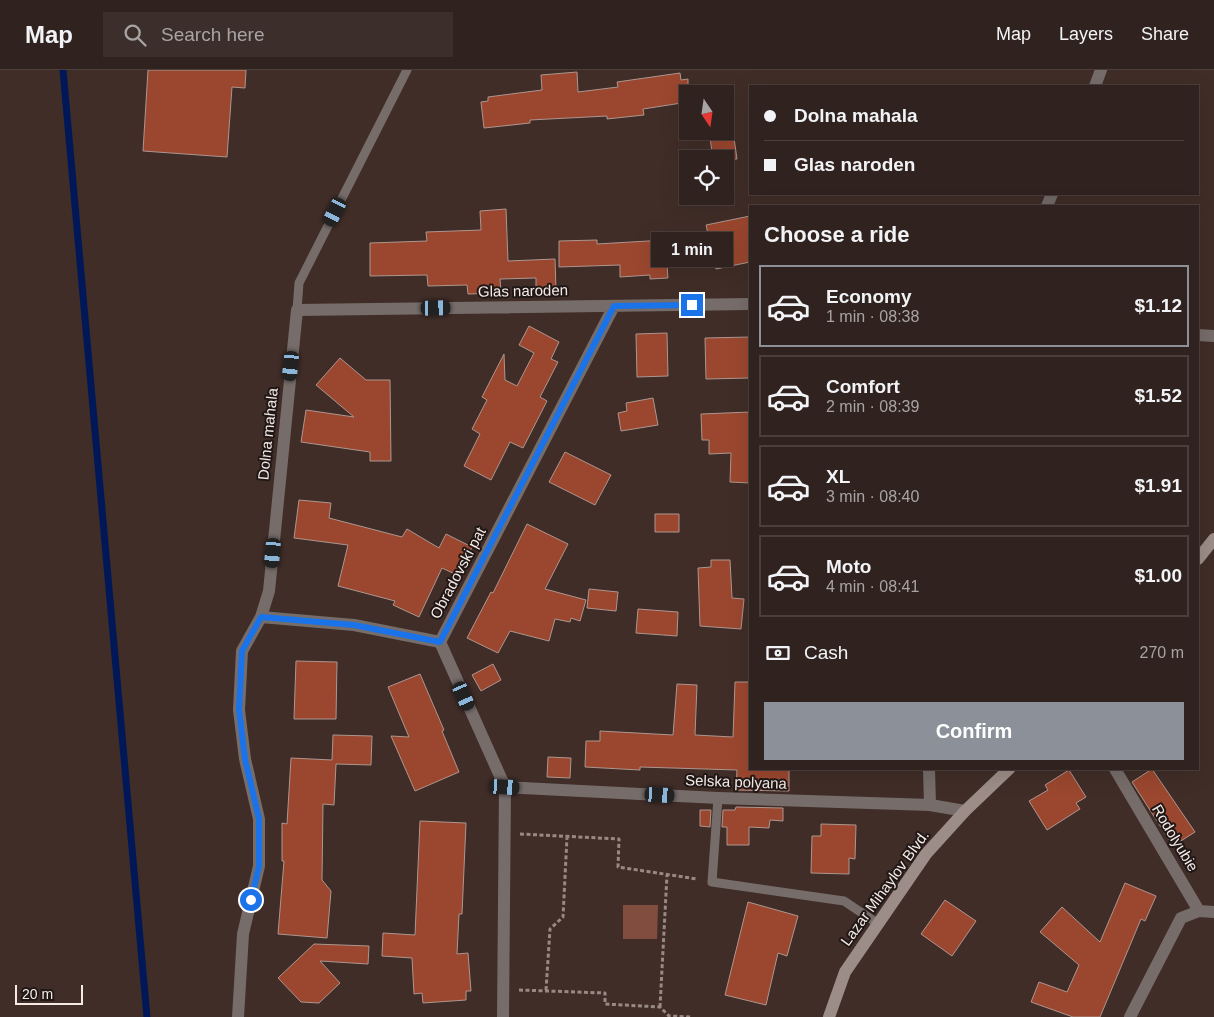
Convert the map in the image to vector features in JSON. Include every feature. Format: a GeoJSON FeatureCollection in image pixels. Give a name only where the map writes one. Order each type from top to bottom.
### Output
{"type":"FeatureCollection","features":[{"type":"Feature","properties":{"kind":"street"},"geometry":{"type":"LineString","coordinates":[[1095,85],[1101,70]]}},
{"type":"Feature","properties":{"kind":"street","name":"Glas naroden"},"geometry":{"type":"LineString","coordinates":[[297,310],[749,304]]}},
{"type":"Feature","properties":{"kind":"street","name":"Obradovski pat"},"geometry":{"type":"LineString","coordinates":[[503,1017],[505,787],[440,642],[614,306]]}},
{"type":"Feature","properties":{"kind":"street","name":"Dolna mahala"},"geometry":{"type":"LineString","coordinates":[[238,1017],[243,934],[259,866],[259,819],[245,759],[239,710],[242,651],[261,617],[269,591],[297,310]]}},
{"type":"Feature","properties":{"kind":"street"},"geometry":{"type":"LineString","coordinates":[[1199,335],[1214,336]]}},
{"type":"Feature","properties":{"kind":"street"},"geometry":{"type":"LineString","coordinates":[[1199,558],[1213,541]]}},
{"type":"Feature","properties":{"kind":"street"},"geometry":{"type":"LineString","coordinates":[[261,617],[354,625],[440,642]]}},
{"type":"Feature","properties":{"kind":"street"},"geometry":{"type":"LineString","coordinates":[[928,770],[930,805]]}},
{"type":"Feature","properties":{"kind":"street","name":"Lazar Mihaylov Blvd."},"geometry":{"type":"LineString","coordinates":[[829,1017],[845,972],[926,854],[965,811],[1008,770]]}},
{"type":"Feature","properties":{"kind":"street","name":"Rodolyubie"},"geometry":{"type":"LineString","coordinates":[[1116,770],[1200,911]]}},
{"type":"Feature","properties":{"kind":"street","name":"Selska polyana"},"geometry":{"type":"LineString","coordinates":[[505,787],[718,798],[930,805],[965,811]]}},
{"type":"Feature","properties":{"kind":"street"},"geometry":{"type":"LineString","coordinates":[[1130,1017],[1181,918],[1200,911],[1214,912]]}},
{"type":"Feature","properties":{"kind":"lane","name":"Dolna mahala"},"geometry":{"type":"LineString","coordinates":[[297,310],[299,283],[407,70]]}},
{"type":"Feature","properties":{"kind":"lane"},"geometry":{"type":"LineString","coordinates":[[718,798],[712,882],[844,901],[877,923]]}},
{"type":"Feature","properties":{"kind":"path"},"geometry":{"type":"LineString","coordinates":[[505,834],[619,839],[618,867],[712,882]]}},
{"type":"Feature","properties":{"kind":"path"},"geometry":{"type":"LineString","coordinates":[[546,990],[550,929],[563,917],[567,837]]}},
{"type":"Feature","properties":{"kind":"path"},"geometry":{"type":"LineString","coordinates":[[660,1007],[667,875]]}},
{"type":"Feature","properties":{"kind":"path"},"geometry":{"type":"LineString","coordinates":[[504,990],[605,993],[605,1004],[660,1007],[669,1016],[692,1017]]}},
{"type":"Feature","properties":{"kind":"shaded area"},"geometry":{"type":"Polygon","coordinates":[[[623,905],[658,905],[657,939],[623,939],[623,905]]]}},
{"type":"Feature","properties":{"kind":"building"},"geometry":{"type":"Polygon","coordinates":[[[148,70],[246,70],[245,88],[232,87],[227,157],[143,151],[148,70]]]}},
{"type":"Feature","properties":{"kind":"building"},"geometry":{"type":"Polygon","coordinates":[[[577,72],[578,92],[618,87],[617,82],[680,73],[681,80],[688,79],[688,85],[679,85],[679,103],[643,109],[644,115],[607,119],[607,116],[530,120],[530,123],[484,128],[481,102],[488,101],[488,97],[542,90],[541,75],[577,72]]]}},
{"type":"Feature","properties":{"kind":"building"},"geometry":{"type":"Polygon","coordinates":[[[734,138],[737,159],[734,159],[734,150],[712,150],[710,140],[734,140],[734,138]]]}},
{"type":"Feature","properties":{"kind":"building"},"geometry":{"type":"Polygon","coordinates":[[[506,209],[508,261],[555,259],[556,290],[536,291],[536,278],[500,279],[501,293],[468,294],[467,285],[428,286],[427,275],[370,276],[370,243],[427,241],[426,232],[481,230],[480,211],[506,209]]]}},
{"type":"Feature","properties":{"kind":"building"},"geometry":{"type":"Polygon","coordinates":[[[749,216],[749,262],[716,269],[706,225],[749,216]]]}},
{"type":"Feature","properties":{"kind":"building"},"geometry":{"type":"Polygon","coordinates":[[[597,240],[597,244],[665,240],[668,278],[650,279],[650,275],[620,277],[620,265],[559,267],[559,241],[597,240]]]}},
{"type":"Feature","properties":{"kind":"building"},"geometry":{"type":"Polygon","coordinates":[[[529,326],[559,342],[551,359],[558,362],[540,397],[547,401],[523,448],[510,442],[491,480],[464,466],[480,434],[472,429],[487,400],[482,397],[504,354],[505,380],[517,386],[534,353],[519,345],[529,326]]]}},
{"type":"Feature","properties":{"kind":"building"},"geometry":{"type":"Polygon","coordinates":[[[667,333],[668,376],[637,377],[636,334],[667,333]]]}},
{"type":"Feature","properties":{"kind":"building"},"geometry":{"type":"Polygon","coordinates":[[[749,337],[749,378],[706,379],[705,338],[749,337]]]}},
{"type":"Feature","properties":{"kind":"building"},"geometry":{"type":"Polygon","coordinates":[[[340,358],[366,380],[390,380],[391,461],[370,461],[370,452],[301,442],[306,410],[354,417],[316,385],[340,358]]]}},
{"type":"Feature","properties":{"kind":"building"},"geometry":{"type":"Polygon","coordinates":[[[653,398],[658,425],[621,431],[618,413],[627,411],[626,403],[653,398]]]}},
{"type":"Feature","properties":{"kind":"building"},"geometry":{"type":"Polygon","coordinates":[[[749,412],[749,483],[730,482],[731,453],[709,454],[709,440],[702,440],[701,414],[749,412]]]}},
{"type":"Feature","properties":{"kind":"building"},"geometry":{"type":"Polygon","coordinates":[[[565,452],[611,475],[595,505],[549,482],[565,452]]]}},
{"type":"Feature","properties":{"kind":"building"},"geometry":{"type":"Polygon","coordinates":[[[299,500],[331,503],[329,518],[402,537],[407,529],[439,548],[446,534],[472,547],[459,576],[442,568],[419,617],[393,605],[395,601],[338,586],[348,545],[294,538],[299,500]]]}},
{"type":"Feature","properties":{"kind":"building"},"geometry":{"type":"Polygon","coordinates":[[[655,514],[679,514],[679,532],[655,532],[655,514]]]}},
{"type":"Feature","properties":{"kind":"building"},"geometry":{"type":"Polygon","coordinates":[[[527,524],[568,544],[545,589],[586,600],[580,621],[571,618],[570,622],[555,619],[549,641],[510,631],[498,653],[467,638],[491,592],[493,593],[527,524]]]}},
{"type":"Feature","properties":{"kind":"building"},"geometry":{"type":"Polygon","coordinates":[[[711,560],[730,560],[732,598],[744,599],[741,629],[700,626],[698,568],[711,567],[711,560]]]}},
{"type":"Feature","properties":{"kind":"building"},"geometry":{"type":"Polygon","coordinates":[[[589,589],[618,592],[616,611],[587,608],[589,589]]]}},
{"type":"Feature","properties":{"kind":"building"},"geometry":{"type":"Polygon","coordinates":[[[638,609],[678,612],[677,636],[636,633],[638,609]]]}},
{"type":"Feature","properties":{"kind":"building"},"geometry":{"type":"Polygon","coordinates":[[[296,661],[337,662],[336,719],[294,719],[296,661]]]}},
{"type":"Feature","properties":{"kind":"building"},"geometry":{"type":"Polygon","coordinates":[[[493,664],[501,680],[481,691],[472,675],[493,664]]]}},
{"type":"Feature","properties":{"kind":"building"},"geometry":{"type":"Polygon","coordinates":[[[420,674],[444,730],[442,731],[459,772],[415,791],[391,736],[409,737],[388,687],[420,674]]]}},
{"type":"Feature","properties":{"kind":"building"},"geometry":{"type":"Polygon","coordinates":[[[735,682],[749,682],[749,770],[789,770],[789,791],[736,790],[737,770],[640,767],[640,770],[585,767],[586,741],[600,741],[600,731],[673,735],[677,684],[697,685],[695,735],[733,737],[735,682]]]}},
{"type":"Feature","properties":{"kind":"building"},"geometry":{"type":"Polygon","coordinates":[[[333,735],[372,736],[371,765],[336,764],[334,805],[323,804],[322,880],[331,891],[327,938],[278,934],[284,861],[282,861],[282,823],[287,824],[291,758],[332,760],[333,735]]]}},
{"type":"Feature","properties":{"kind":"building"},"geometry":{"type":"Polygon","coordinates":[[[548,757],[571,758],[570,778],[547,777],[548,757]]]}},
{"type":"Feature","properties":{"kind":"building"},"geometry":{"type":"Polygon","coordinates":[[[1069,770],[1086,797],[1076,803],[1080,809],[1047,830],[1029,801],[1048,790],[1045,785],[1069,770]]]}},
{"type":"Feature","properties":{"kind":"building"},"geometry":{"type":"Polygon","coordinates":[[[1153,770],[1195,832],[1173,846],[1132,782],[1153,770]]]}},
{"type":"Feature","properties":{"kind":"building"},"geometry":{"type":"Polygon","coordinates":[[[736,807],[783,808],[783,821],[770,820],[769,828],[749,827],[749,845],[727,845],[727,827],[722,827],[723,810],[735,810],[736,807]]]}},
{"type":"Feature","properties":{"kind":"building"},"geometry":{"type":"Polygon","coordinates":[[[700,810],[711,810],[710,827],[700,826],[700,810]]]}},
{"type":"Feature","properties":{"kind":"building"},"geometry":{"type":"Polygon","coordinates":[[[420,821],[466,823],[462,914],[459,914],[457,954],[468,953],[471,991],[466,991],[466,1000],[423,1003],[422,993],[414,994],[412,958],[382,956],[383,933],[415,935],[420,821]]]}},
{"type":"Feature","properties":{"kind":"building"},"geometry":{"type":"Polygon","coordinates":[[[821,824],[856,825],[855,859],[849,858],[849,874],[811,873],[812,836],[821,836],[821,824]]]}},
{"type":"Feature","properties":{"kind":"building"},"geometry":{"type":"Polygon","coordinates":[[[1125,883],[1156,896],[1145,921],[1141,919],[1100,1017],[1073,1017],[1031,1002],[1039,982],[1067,992],[1079,965],[1040,932],[1062,907],[1100,942],[1125,883]]]}},
{"type":"Feature","properties":{"kind":"building"},"geometry":{"type":"Polygon","coordinates":[[[945,900],[976,921],[952,956],[921,934],[945,900]]]}},
{"type":"Feature","properties":{"kind":"building"},"geometry":{"type":"Polygon","coordinates":[[[748,902],[798,916],[787,956],[778,953],[766,1005],[725,995],[748,902]]]}},
{"type":"Feature","properties":{"kind":"building"},"geometry":{"type":"Polygon","coordinates":[[[314,944],[369,946],[368,964],[320,961],[340,983],[319,1003],[301,1002],[278,978],[314,944]]]}},
{"type":"Feature","properties":{"kind":"waterway"},"geometry":{"type":"LineString","coordinates":[[63,70],[147,1017]]}},
{"type":"Feature","properties":{"kind":"route"},"geometry":{"type":"LineString","coordinates":[[251,900],[259,866],[259,819],[245,759],[239,710],[242,651],[261,617],[354,625],[440,642],[614,306],[692,305]]}}]}
